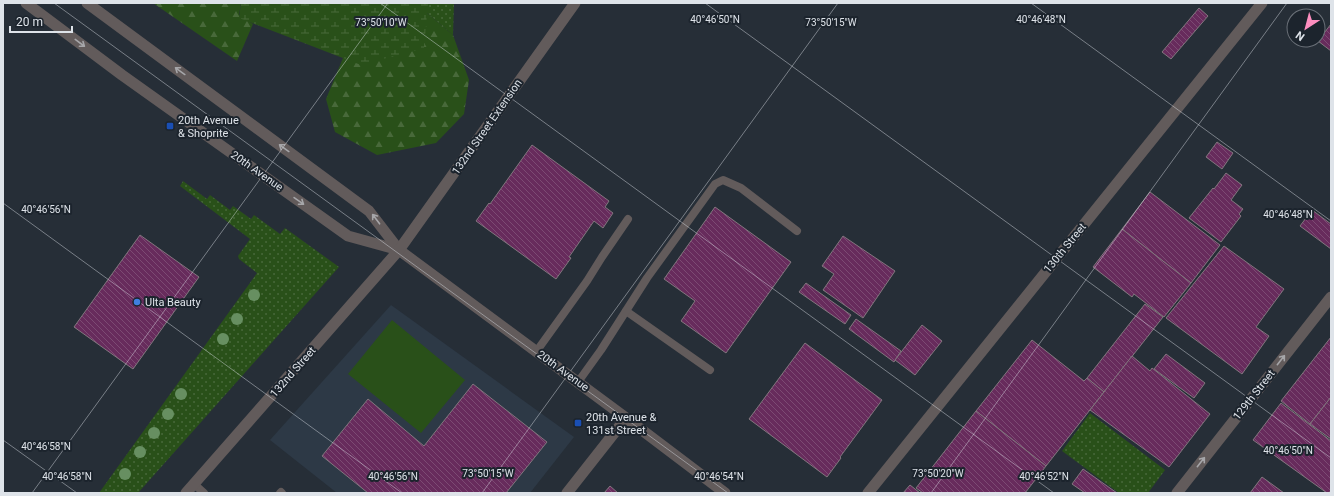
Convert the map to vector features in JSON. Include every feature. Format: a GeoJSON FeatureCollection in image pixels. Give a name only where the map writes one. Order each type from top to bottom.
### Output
{"type":"FeatureCollection","features":[{"type":"Feature","properties":{"kind":"street","name":"20th Avenue"},"geometry":{"type":"LineString","coordinates":[[26,3],[122,75],[348,236],[399,250]]}},
{"type":"Feature","properties":{"kind":"street","name":"20th Avenue"},"geometry":{"type":"LineString","coordinates":[[87,3],[369,211],[399,250],[725,493]]}},
{"type":"Feature","properties":{"kind":"street","name":"132nd Street Extension"},"geometry":{"type":"LineString","coordinates":[[399,250],[575,3]]}},
{"type":"Feature","properties":{"kind":"street","name":"130th Street"},"geometry":{"type":"LineString","coordinates":[[868,493],[1262,3]]}},
{"type":"Feature","properties":{"kind":"street","name":"132nd Street"},"geometry":{"type":"LineString","coordinates":[[186,493],[399,250]]}},
{"type":"Feature","properties":{"kind":"street","name":"129th Street"},"geometry":{"type":"LineString","coordinates":[[1177,493],[1331,297]]}},
{"type":"Feature","properties":{"kind":"street"},"geometry":{"type":"LineString","coordinates":[[567,493],[626,418]]}},
{"type":"Feature","properties":{"kind":"lane"},"geometry":{"type":"LineString","coordinates":[[578,382],[647,278],[715,184],[723,180],[741,188],[797,231]]}},
{"type":"Feature","properties":{"kind":"lane"},"geometry":{"type":"LineString","coordinates":[[536,352],[587,281],[628,219]]}},
{"type":"Feature","properties":{"kind":"lane"},"geometry":{"type":"LineString","coordinates":[[626,311],[710,370]]}},
{"type":"Feature","properties":{"kind":"lane"},"geometry":{"type":"LineString","coordinates":[[194,484],[204,493]]}},
{"type":"Feature","properties":{"kind":"shaded area"},"geometry":{"type":"Polygon","coordinates":[[[391,305],[574,437],[530,493],[337,493],[270,440],[391,305]]]}},
{"type":"Feature","properties":{"kind":"green space"},"geometry":{"type":"Polygon","coordinates":[[[153,3],[241,3],[239,15],[253,24],[237,61],[153,3]]]}},
{"type":"Feature","properties":{"kind":"green space"},"geometry":{"type":"Polygon","coordinates":[[[241,3],[428,3],[424,48],[361,65],[239,18],[241,3]]]}},
{"type":"Feature","properties":{"kind":"green space"},"geometry":{"type":"Polygon","coordinates":[[[400,3],[454,3],[453,35],[427,13],[400,3]]]}},
{"type":"Feature","properties":{"kind":"green space"},"geometry":{"type":"Polygon","coordinates":[[[427,13],[453,35],[469,80],[464,114],[436,143],[377,155],[335,132],[326,99],[343,58],[397,17],[427,13]]]}},
{"type":"Feature","properties":{"kind":"green space"},"geometry":{"type":"Polygon","coordinates":[[[183,181],[207,199],[210,195],[230,210],[233,206],[251,219],[254,215],[280,234],[285,228],[339,267],[138,493],[99,493],[257,273],[239,259],[238,256],[250,239],[180,186],[183,181]]]}},
{"type":"Feature","properties":{"kind":"green space"},"geometry":{"type":"Polygon","coordinates":[[[392,320],[465,380],[421,433],[348,374],[392,320]]]}},
{"type":"Feature","properties":{"kind":"green space"},"geometry":{"type":"Polygon","coordinates":[[[1090,413],[1165,470],[1148,493],[1119,493],[1062,451],[1090,413]]]}},
{"type":"Feature","properties":{"kind":"building"},"geometry":{"type":"Polygon","coordinates":[[[1199,8],[1208,16],[1171,59],[1162,52],[1199,8]]]}},
{"type":"Feature","properties":{"kind":"building"},"geometry":{"type":"Polygon","coordinates":[[[1331,24],[1331,51],[1326,47],[1326,31],[1331,24]]]}},
{"type":"Feature","properties":{"kind":"building"},"geometry":{"type":"Polygon","coordinates":[[[1217,142],[1233,153],[1222,169],[1206,157],[1217,142]]]}},
{"type":"Feature","properties":{"kind":"building"},"geometry":{"type":"Polygon","coordinates":[[[532,145],[609,201],[605,207],[613,213],[603,228],[594,221],[556,279],[476,221],[532,145]]]}},
{"type":"Feature","properties":{"kind":"building"},"geometry":{"type":"Polygon","coordinates":[[[1226,173],[1242,185],[1231,200],[1243,209],[1239,214],[1241,216],[1221,242],[1189,218],[1226,173]]]}},
{"type":"Feature","properties":{"kind":"building"},"geometry":{"type":"Polygon","coordinates":[[[1150,192],[1220,245],[1191,283],[1122,229],[1150,192]]]}},
{"type":"Feature","properties":{"kind":"building"},"geometry":{"type":"Polygon","coordinates":[[[715,207],[791,262],[726,353],[681,321],[695,301],[664,279],[715,207]]]}},
{"type":"Feature","properties":{"kind":"building"},"geometry":{"type":"Polygon","coordinates":[[[1312,210],[1331,224],[1331,249],[1300,226],[1312,210]]]}},
{"type":"Feature","properties":{"kind":"building"},"geometry":{"type":"Polygon","coordinates":[[[1122,229],[1191,283],[1164,317],[1134,294],[1132,297],[1093,267],[1122,229]]]}},
{"type":"Feature","properties":{"kind":"building","name":"Ulta Beauty"},"geometry":{"type":"Polygon","coordinates":[[[140,235],[199,277],[133,369],[74,327],[140,235]]]}},
{"type":"Feature","properties":{"kind":"building"},"geometry":{"type":"Polygon","coordinates":[[[843,236],[895,271],[863,318],[823,290],[834,274],[822,266],[843,236]]]}},
{"type":"Feature","properties":{"kind":"building"},"geometry":{"type":"Polygon","coordinates":[[[1224,246],[1284,289],[1256,327],[1269,336],[1242,374],[1166,318],[1224,246]]]}},
{"type":"Feature","properties":{"kind":"building"},"geometry":{"type":"Polygon","coordinates":[[[806,283],[851,315],[845,324],[799,292],[806,283]]]}},
{"type":"Feature","properties":{"kind":"building"},"geometry":{"type":"Polygon","coordinates":[[[1145,304],[1163,317],[1104,392],[1087,378],[1145,304]]]}},
{"type":"Feature","properties":{"kind":"building"},"geometry":{"type":"Polygon","coordinates":[[[856,319],[901,351],[894,362],[849,329],[856,319]]]}},
{"type":"Feature","properties":{"kind":"building"},"geometry":{"type":"Polygon","coordinates":[[[922,325],[942,341],[915,375],[895,360],[922,325]]]}},
{"type":"Feature","properties":{"kind":"building"},"geometry":{"type":"Polygon","coordinates":[[[1331,337],[1331,397],[1310,424],[1281,401],[1331,337]]]}},
{"type":"Feature","properties":{"kind":"building"},"geometry":{"type":"Polygon","coordinates":[[[1032,340],[1084,381],[1087,378],[1104,392],[1046,466],[976,411],[1032,340]]]}},
{"type":"Feature","properties":{"kind":"building"},"geometry":{"type":"Polygon","coordinates":[[[805,343],[882,400],[827,477],[749,419],[805,343]]]}},
{"type":"Feature","properties":{"kind":"building"},"geometry":{"type":"Polygon","coordinates":[[[1166,354],[1205,383],[1194,398],[1154,369],[1166,354]]]}},
{"type":"Feature","properties":{"kind":"building"},"geometry":{"type":"Polygon","coordinates":[[[1132,356],[1150,371],[1152,368],[1210,414],[1169,467],[1090,410],[1132,356]]]}},
{"type":"Feature","properties":{"kind":"building"},"geometry":{"type":"Polygon","coordinates":[[[473,384],[547,442],[506,493],[368,493],[322,456],[368,399],[424,446],[473,384]]]}},
{"type":"Feature","properties":{"kind":"building"},"geometry":{"type":"Polygon","coordinates":[[[1331,397],[1331,439],[1310,424],[1331,397]]]}},
{"type":"Feature","properties":{"kind":"building"},"geometry":{"type":"Polygon","coordinates":[[[1281,403],[1331,441],[1331,490],[1329,493],[1253,440],[1281,403]]]}},
{"type":"Feature","properties":{"kind":"building"},"geometry":{"type":"Polygon","coordinates":[[[976,411],[1046,466],[1025,493],[923,493],[916,488],[976,411]]]}},
{"type":"Feature","properties":{"kind":"building"},"geometry":{"type":"Polygon","coordinates":[[[1083,469],[1117,493],[1085,493],[1072,484],[1083,469]]]}},
{"type":"Feature","properties":{"kind":"building"},"geometry":{"type":"Polygon","coordinates":[[[1262,477],[1284,493],[1250,493],[1262,477]]]}},
{"type":"Feature","properties":{"kind":"building"},"geometry":{"type":"Polygon","coordinates":[[[910,485],[920,493],[903,493],[910,485]]]}},
{"type":"Feature","properties":{"kind":"building"},"geometry":{"type":"Polygon","coordinates":[[[610,486],[618,493],[604,493],[610,486]]]}},
{"type":"Feature","properties":{"kind":"place","name":"20th Avenue & Shoprite"},"geometry":{"type":"Point","coordinates":[170,126]}},
{"type":"Feature","properties":{"kind":"place","name":"Ulta Beauty"},"geometry":{"type":"Point","coordinates":[137,302]}},
{"type":"Feature","properties":{"kind":"place","name":"20th Avenue & 131st Street"},"geometry":{"type":"Point","coordinates":[578,423]}}]}
